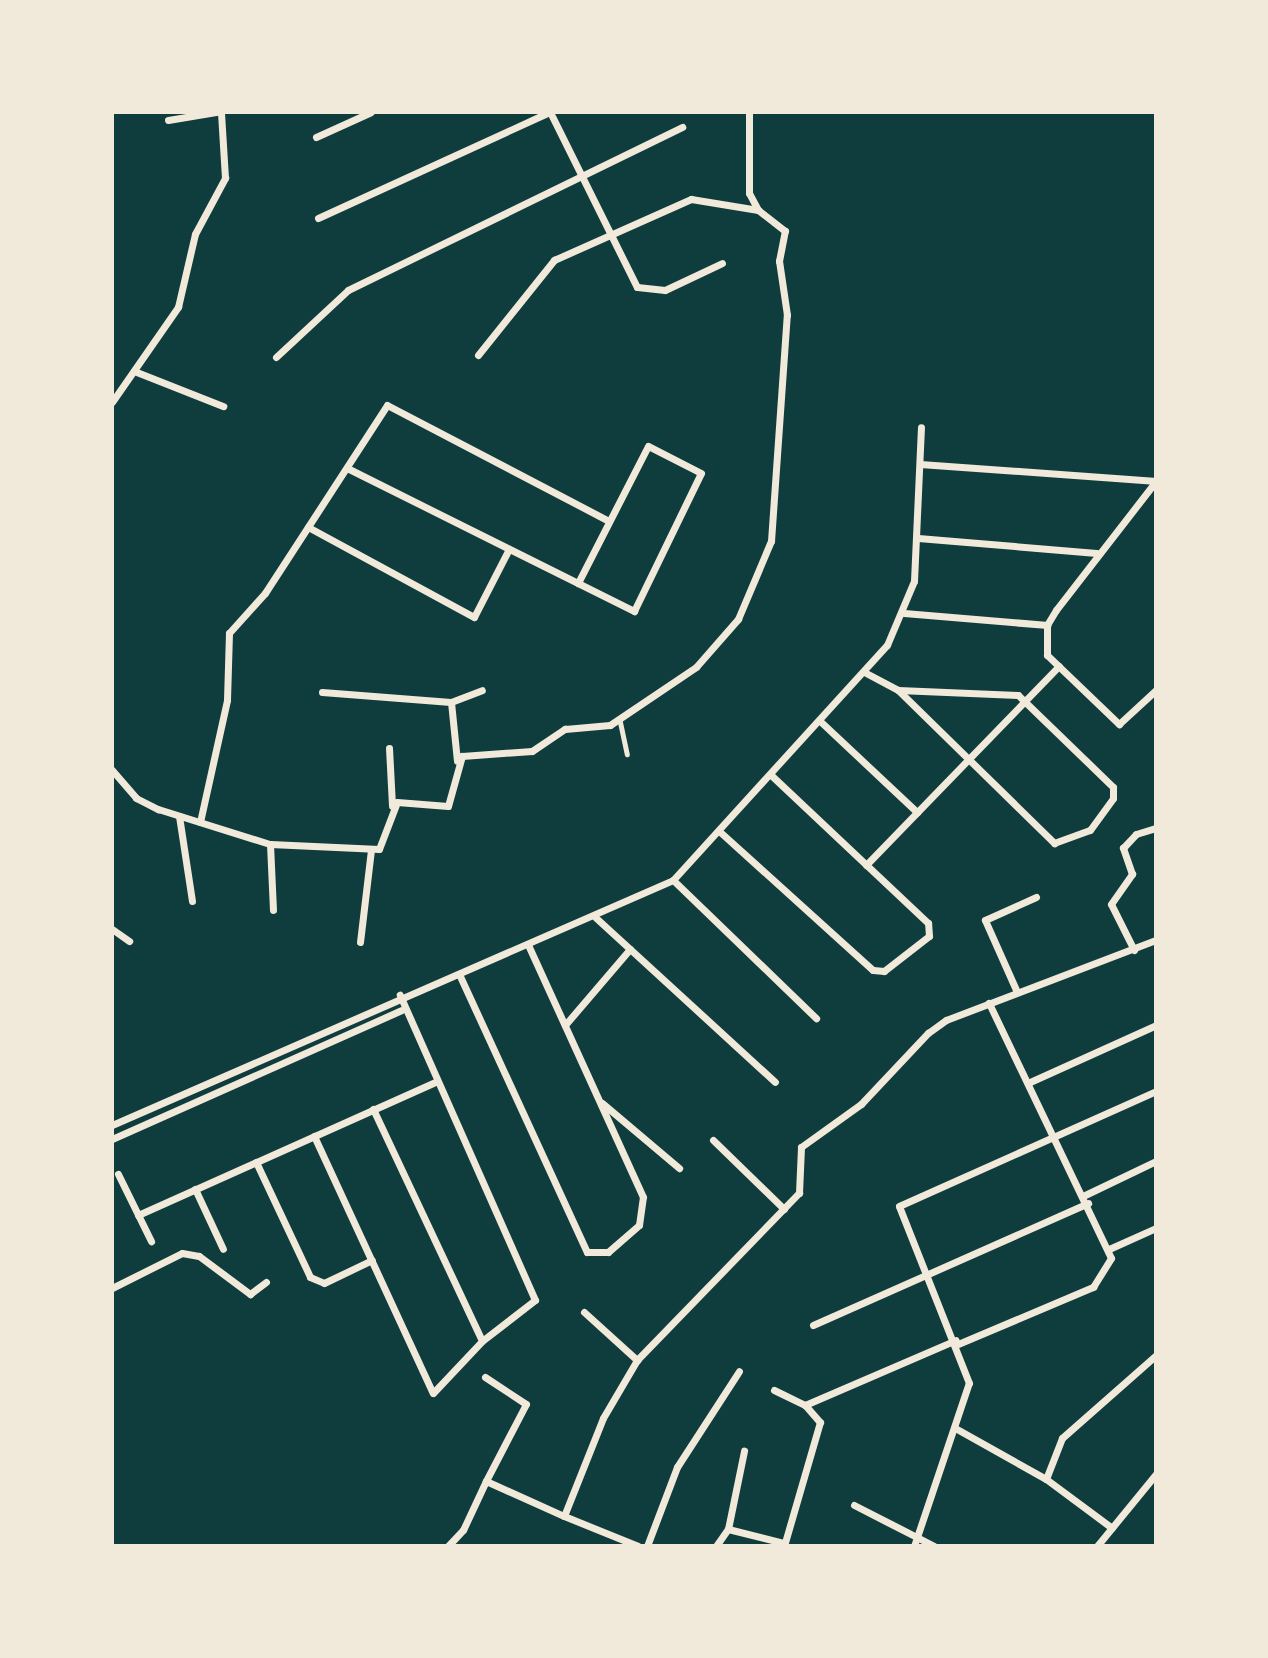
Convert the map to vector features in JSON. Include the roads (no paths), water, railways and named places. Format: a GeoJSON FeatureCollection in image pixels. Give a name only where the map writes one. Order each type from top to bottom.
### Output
{"type":"FeatureCollection","features":[{"type":"Feature","properties":{"kind":"street"},"geometry":{"type":"LineString","coordinates":[[112,402],[178,307],[195,234],[225,178],[219,112],[168,120]]}},
{"type":"Feature","properties":{"kind":"street"},"geometry":{"type":"LineString","coordinates":[[316,137],[371,112]]}},
{"type":"Feature","properties":{"kind":"street"},"geometry":{"type":"LineString","coordinates":[[318,218],[549,112],[629,280],[646,289],[665,290],[722,263]]}},
{"type":"Feature","properties":{"kind":"street"},"geometry":{"type":"LineString","coordinates":[[749,112],[748,183],[758,210]]}},
{"type":"Feature","properties":{"kind":"street"},"geometry":{"type":"LineString","coordinates":[[276,357],[348,290],[682,127]]}},
{"type":"Feature","properties":{"kind":"street"},"geometry":{"type":"LineString","coordinates":[[457,761],[532,751],[565,729],[620,720],[679,682],[738,619],[770,546],[787,316],[779,261],[785,231],[758,210],[691,199],[554,260],[478,355]]}},
{"type":"Feature","properties":{"kind":"street"},"geometry":{"type":"LineString","coordinates":[[134,371],[223,406]]}},
{"type":"Feature","properties":{"kind":"street"},"geometry":{"type":"LineString","coordinates":[[200,822],[227,700],[229,633],[265,593],[387,405],[609,521]]}},
{"type":"Feature","properties":{"kind":"street"},"geometry":{"type":"LineString","coordinates":[[112,1125],[400,995],[459,974],[595,917],[673,880],[866,673],[904,613],[918,538],[921,427]]}},
{"type":"Feature","properties":{"kind":"street"},"geometry":{"type":"LineString","coordinates":[[347,468],[634,611],[701,473],[648,446],[578,583]]}},
{"type":"Feature","properties":{"kind":"street"},"geometry":{"type":"LineString","coordinates":[[920,464],[1156,481]]}},
{"type":"Feature","properties":{"kind":"street"},"geometry":{"type":"LineString","coordinates":[[1156,481],[1096,553],[1047,625],[1047,655],[1119,724],[1156,690]]}},
{"type":"Feature","properties":{"kind":"street"},"geometry":{"type":"LineString","coordinates":[[308,527],[474,617],[509,549]]}},
{"type":"Feature","properties":{"kind":"street"},"geometry":{"type":"LineString","coordinates":[[918,538],[1096,553]]}},
{"type":"Feature","properties":{"kind":"street"},"geometry":{"type":"LineString","coordinates":[[904,613],[1047,625]]}},
{"type":"Feature","properties":{"kind":"street"},"geometry":{"type":"LineString","coordinates":[[866,865],[1059,666]]}},
{"type":"Feature","properties":{"kind":"street"},"geometry":{"type":"LineString","coordinates":[[866,673],[898,690],[1054,843],[1090,830],[1113,787],[1018,695],[898,690]]}},
{"type":"Feature","properties":{"kind":"street"},"geometry":{"type":"LineString","coordinates":[[323,692],[451,702],[482,690]]}},
{"type":"Feature","properties":{"kind":"street"},"geometry":{"type":"LineString","coordinates":[[392,806],[446,807],[457,761],[451,702]]}},
{"type":"Feature","properties":{"kind":"street"},"geometry":{"type":"LineString","coordinates":[[821,722],[917,812]]}},
{"type":"Feature","properties":{"kind":"street"},"geometry":{"type":"LineString","coordinates":[[112,770],[138,800],[179,816],[270,844],[371,849],[385,842],[392,806],[389,748]]}},
{"type":"Feature","properties":{"kind":"street"},"geometry":{"type":"LineString","coordinates":[[719,831],[873,970],[884,971],[929,936],[928,923],[771,775]]}},
{"type":"Feature","properties":{"kind":"street"},"geometry":{"type":"LineString","coordinates":[[179,816],[192,901]]}},
{"type":"Feature","properties":{"kind":"street"},"geometry":{"type":"LineString","coordinates":[[1134,950],[1111,904],[1132,874],[1123,848],[1136,834],[1156,828]]}},
{"type":"Feature","properties":{"kind":"street"},"geometry":{"type":"LineString","coordinates":[[270,844],[272,909]]}},
{"type":"Feature","properties":{"kind":"street"},"geometry":{"type":"LineString","coordinates":[[360,942],[371,849]]}},
{"type":"Feature","properties":{"kind":"street"},"geometry":{"type":"LineString","coordinates":[[673,880],[816,1018]]}},
{"type":"Feature","properties":{"kind":"street"},"geometry":{"type":"LineString","coordinates":[[1017,992],[985,920],[1036,897]]}},
{"type":"Feature","properties":{"kind":"street"},"geometry":{"type":"LineString","coordinates":[[595,917],[775,1082]]}},
{"type":"Feature","properties":{"kind":"street"},"geometry":{"type":"LineString","coordinates":[[112,929],[129,941]]}},
{"type":"Feature","properties":{"kind":"street"},"geometry":{"type":"LineString","coordinates":[[564,1516],[603,1418],[637,1360],[784,1209],[803,1184],[801,1147],[861,1104],[928,1033],[989,1003],[1156,940]]}},
{"type":"Feature","properties":{"kind":"street"},"geometry":{"type":"LineString","coordinates":[[459,974],[587,1252],[596,1257],[639,1225],[646,1210],[528,945]]}},
{"type":"Feature","properties":{"kind":"street"},"geometry":{"type":"LineString","coordinates":[[565,1025],[630,949]]}},
{"type":"Feature","properties":{"kind":"street"},"geometry":{"type":"LineString","coordinates":[[314,1136],[433,1393],[482,1341],[534,1300],[402,1010],[400,995]]}},
{"type":"Feature","properties":{"kind":"street"},"geometry":{"type":"LineString","coordinates":[[804,1405],[1093,1287],[1110,1267],[1109,1249],[1054,1138],[1030,1082],[989,1003]]}},
{"type":"Feature","properties":{"kind":"street"},"geometry":{"type":"LineString","coordinates":[[112,1139],[402,1010]]}},
{"type":"Feature","properties":{"kind":"street"},"geometry":{"type":"LineString","coordinates":[[1030,1082],[1156,1025]]}},
{"type":"Feature","properties":{"kind":"street"},"geometry":{"type":"LineString","coordinates":[[138,1215],[435,1082]]}},
{"type":"Feature","properties":{"kind":"street"},"geometry":{"type":"LineString","coordinates":[[914,1546],[914,1536],[969,1390],[957,1342],[930,1275],[899,1213],[900,1202],[1054,1138],[1156,1091]]}},
{"type":"Feature","properties":{"kind":"street"},"geometry":{"type":"LineString","coordinates":[[599,1100],[678,1168]]}},
{"type":"Feature","properties":{"kind":"street"},"geometry":{"type":"LineString","coordinates":[[373,1109],[482,1341]]}},
{"type":"Feature","properties":{"kind":"street"},"geometry":{"type":"LineString","coordinates":[[713,1140],[784,1209]]}},
{"type":"Feature","properties":{"kind":"street"},"geometry":{"type":"LineString","coordinates":[[813,1325],[930,1275],[1086,1199],[1156,1161]]}},
{"type":"Feature","properties":{"kind":"street"},"geometry":{"type":"LineString","coordinates":[[256,1162],[310,1277],[324,1283],[372,1260]]}},
{"type":"Feature","properties":{"kind":"street"},"geometry":{"type":"LineString","coordinates":[[118,1174],[151,1241]]}},
{"type":"Feature","properties":{"kind":"street"},"geometry":{"type":"LineString","coordinates":[[195,1189],[223,1249]]}},
{"type":"Feature","properties":{"kind":"street"},"geometry":{"type":"LineString","coordinates":[[1109,1249],[1156,1228]]}},
{"type":"Feature","properties":{"kind":"street"},"geometry":{"type":"LineString","coordinates":[[112,1288],[182,1253],[199,1256],[250,1294],[266,1282]]}},
{"type":"Feature","properties":{"kind":"street"},"geometry":{"type":"LineString","coordinates":[[584,1312],[637,1360]]}},
{"type":"Feature","properties":{"kind":"street"},"geometry":{"type":"LineString","coordinates":[[1046,1479],[1062,1438],[1156,1355]]}},
{"type":"Feature","properties":{"kind":"street"},"geometry":{"type":"LineString","coordinates":[[647,1546],[677,1467],[739,1371]]}},
{"type":"Feature","properties":{"kind":"street"},"geometry":{"type":"LineString","coordinates":[[447,1546],[463,1530],[526,1404],[485,1377]]}},
{"type":"Feature","properties":{"kind":"street"},"geometry":{"type":"LineString","coordinates":[[728,1529],[784,1544],[819,1423],[804,1405],[774,1390]]}},
{"type":"Feature","properties":{"kind":"street"},"geometry":{"type":"LineString","coordinates":[[955,1428],[1046,1479],[1112,1528]]}},
{"type":"Feature","properties":{"kind":"street"},"geometry":{"type":"LineString","coordinates":[[716,1546],[728,1529],[744,1451]]}},
{"type":"Feature","properties":{"kind":"street"},"geometry":{"type":"LineString","coordinates":[[1097,1546],[1156,1474]]}},
{"type":"Feature","properties":{"kind":"street"},"geometry":{"type":"LineString","coordinates":[[486,1481],[607,1537],[638,1546]]}},
{"type":"Feature","properties":{"kind":"street"},"geometry":{"type":"LineString","coordinates":[[854,1506],[934,1546]]}},
{"type":"Feature","properties":{"kind":"street"},"geometry":{"type":"LineString","coordinates":[[604,1546],[607,1537]]}},
{"type":"Feature","properties":{"kind":"lane"},"geometry":{"type":"LineString","coordinates":[[620,720],[627,754]]}}]}
